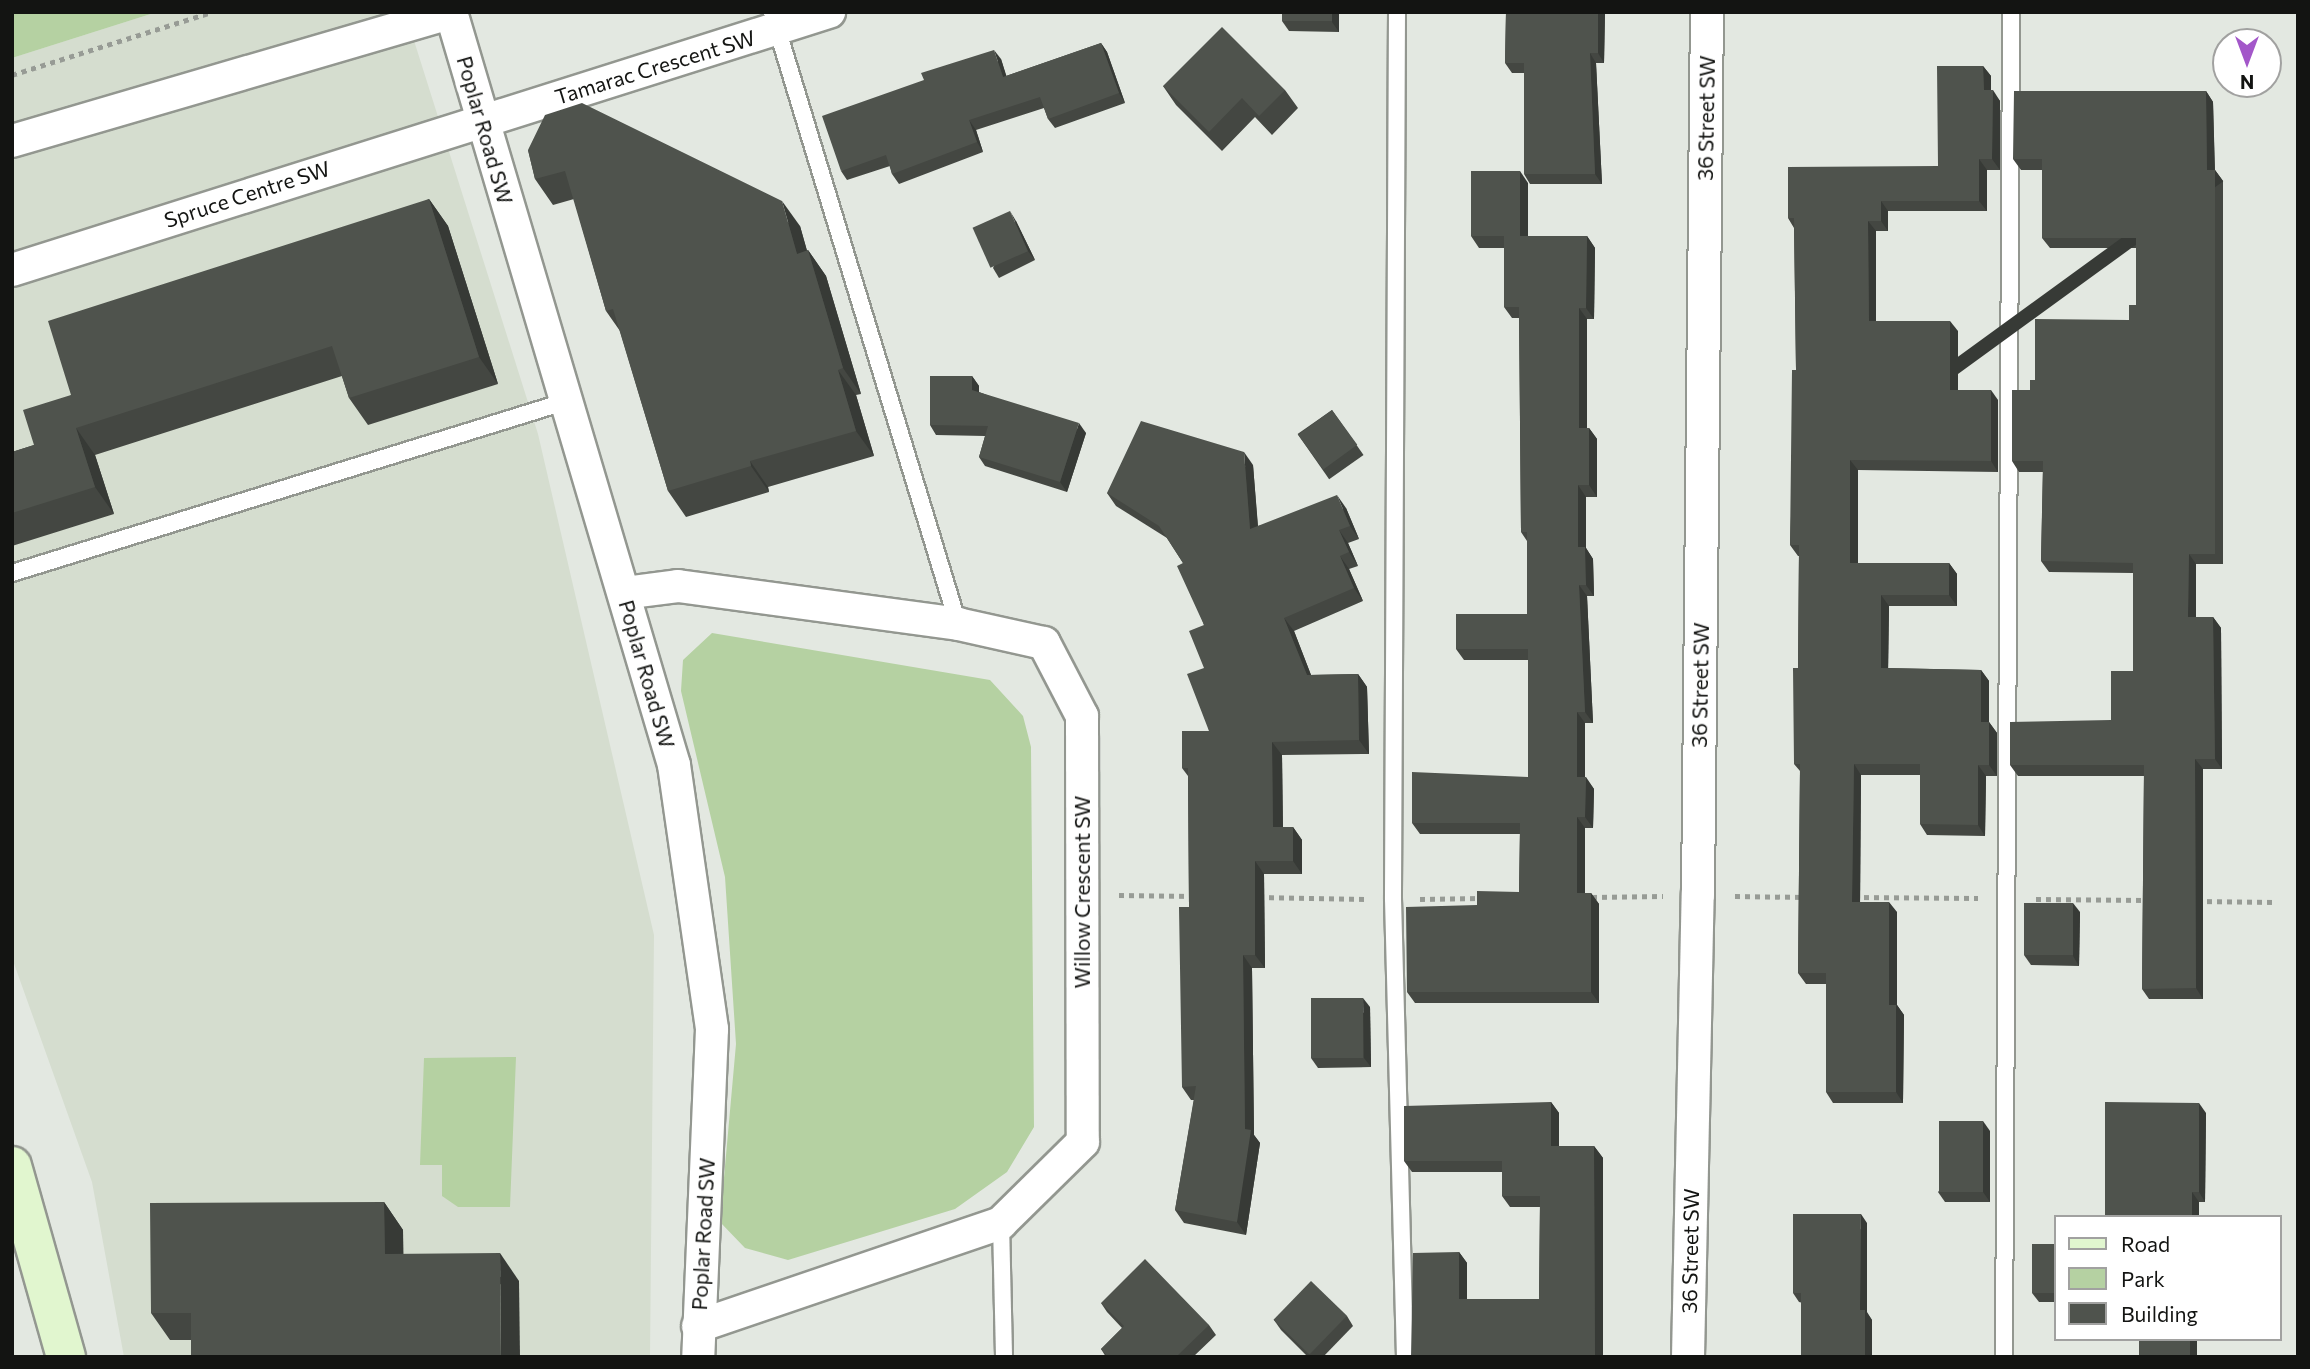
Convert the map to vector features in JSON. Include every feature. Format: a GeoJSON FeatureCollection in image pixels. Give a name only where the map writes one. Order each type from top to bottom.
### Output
{"type":"FeatureCollection","features":[{"type":"Feature","properties":{"kind":"street","name":"Tamarac Crescent SW"},"geometry":{"type":"LineString","coordinates":[[482,119],[775,21],[829,12]]}},
{"type":"Feature","properties":{"kind":"street","name":"36 Street SW"},"geometry":{"type":"LineString","coordinates":[[1688,1357],[1698,895],[1707,12]]}},
{"type":"Feature","properties":{"kind":"street","name":"Poplar Road SW"},"geometry":{"type":"LineString","coordinates":[[451,13],[564,402],[674,765],[712,1029],[698,1342]]}},
{"type":"Feature","properties":{"kind":"street"},"geometry":{"type":"LineString","coordinates":[[12,142],[451,13]]}},
{"type":"Feature","properties":{"kind":"street","name":"Spruce Centre SW"},"geometry":{"type":"LineString","coordinates":[[12,270],[482,119]]}},
{"type":"Feature","properties":{"kind":"street","name":"Willow Crescent SW"},"geometry":{"type":"LineString","coordinates":[[624,593],[678,586],[958,624],[1044,643],[1082,716],[1083,1142],[1001,1223],[698,1342]]}},
{"type":"Feature","properties":{"kind":"street"},"geometry":{"type":"LineString","coordinates":[[12,1166],[66,1357]]}},
{"type":"Feature","properties":{"kind":"lane"},"geometry":{"type":"LineString","coordinates":[[1397,12],[1394,899],[1405,1357]]}},
{"type":"Feature","properties":{"kind":"lane"},"geometry":{"type":"LineString","coordinates":[[2004,1357],[2011,12]]}},
{"type":"Feature","properties":{"kind":"lane"},"geometry":{"type":"LineString","coordinates":[[775,21],[958,624]]}},
{"type":"Feature","properties":{"kind":"lane"},"geometry":{"type":"LineString","coordinates":[[12,573],[564,402]]}},
{"type":"Feature","properties":{"kind":"lane"},"geometry":{"type":"LineString","coordinates":[[1001,1223],[1004,1357]]}},
{"type":"Feature","properties":{"kind":"path"},"geometry":{"type":"LineString","coordinates":[[12,75],[212,12]]}},
{"type":"Feature","properties":{"kind":"shaded area"},"geometry":{"type":"Polygon","coordinates":[[[157,12],[405,12],[538,434],[654,935],[650,1357],[124,1357],[92,1182],[12,958],[12,58],[157,12]]]}},
{"type":"Feature","properties":{"kind":"green space"},"geometry":{"type":"Polygon","coordinates":[[[12,12],[157,12],[12,58],[12,12]]]}},
{"type":"Feature","properties":{"kind":"green space"},"geometry":{"type":"Polygon","coordinates":[[[712,633],[990,680],[1023,716],[1031,747],[1034,1127],[1007,1172],[955,1209],[788,1260],[745,1248],[720,1222],[736,1044],[725,877],[681,691],[683,660],[712,633]]]}},
{"type":"Feature","properties":{"kind":"green space"},"geometry":{"type":"Polygon","coordinates":[[[516,1057],[510,1207],[458,1207],[442,1196],[442,1165],[420,1165],[424,1058],[516,1057]]]}},
{"type":"Feature","properties":{"kind":"building"},"geometry":{"type":"Polygon","coordinates":[[[1282,12],[1332,12],[1332,21],[1282,21],[1282,12]]]}},
{"type":"Feature","properties":{"kind":"building"},"geometry":{"type":"Polygon","coordinates":[[[1506,12],[1598,12],[1598,53],[1590,53],[1595,174],[1524,174],[1524,63],[1505,63],[1506,12]]]}},
{"type":"Feature","properties":{"kind":"building"},"geometry":{"type":"Polygon","coordinates":[[[1222,27],[1285,90],[1259,116],[1242,98],[1209,132],[1163,86],[1222,27]]]}},
{"type":"Feature","properties":{"kind":"building"},"geometry":{"type":"Polygon","coordinates":[[[1101,43],[1119,93],[1048,119],[1040,97],[969,120],[977,142],[892,174],[886,155],[841,171],[822,116],[924,80],[921,73],[994,50],[1003,77],[1101,43]]]}},
{"type":"Feature","properties":{"kind":"building"},"geometry":{"type":"Polygon","coordinates":[[[1937,66],[1983,66],[1984,90],[1993,90],[1992,159],[1979,159],[1979,201],[1881,201],[1881,221],[1868,221],[1869,321],[1950,321],[1950,390],[1991,390],[1991,461],[1850,460],[1850,563],[1949,563],[1949,595],[1881,595],[1881,668],[1981,670],[1981,722],[1989,722],[1989,765],[1978,765],[1978,825],[1920,824],[1920,764],[1854,764],[1852,902],[1889,902],[1889,1005],[1896,1005],[1896,1092],[1826,1092],[1826,973],[1798,973],[1800,764],[1794,764],[1793,668],[1798,668],[1799,545],[1790,545],[1792,370],[1796,370],[1794,218],[1788,218],[1788,167],[1938,166],[1937,66]]]}},
{"type":"Feature","properties":{"kind":"building"},"geometry":{"type":"Polygon","coordinates":[[[2014,91],[2206,91],[2207,170],[2215,170],[2215,554],[2189,554],[2188,617],[2213,617],[2215,759],[2195,759],[2196,988],[2142,989],[2144,765],[2010,765],[2010,722],[2111,720],[2111,671],[2133,671],[2133,563],[2041,561],[2043,461],[2012,461],[2012,390],[2030,390],[2030,380],[2035,380],[2035,319],[2129,320],[2129,305],[2136,305],[2136,238],[2042,238],[2042,159],[2013,159],[2014,91]]]}},
{"type":"Feature","properties":{"kind":"building"},"geometry":{"type":"Polygon","coordinates":[[[582,103],[782,201],[797,254],[808,250],[843,368],[838,370],[856,431],[750,461],[751,466],[668,491],[613,309],[606,311],[565,171],[535,179],[528,150],[545,115],[582,103]]]}},
{"type":"Feature","properties":{"kind":"building"},"geometry":{"type":"Polygon","coordinates":[[[1471,171],[1520,171],[1520,236],[1587,236],[1586,308],[1579,308],[1579,428],[1589,428],[1589,485],[1578,485],[1578,547],[1585,547],[1586,585],[1579,585],[1585,712],[1577,712],[1577,777],[1586,777],[1585,817],[1577,817],[1577,893],[1591,893],[1591,992],[1407,992],[1406,907],[1477,905],[1477,891],[1519,892],[1520,823],[1412,823],[1412,772],[1528,777],[1528,649],[1456,649],[1456,614],[1527,614],[1527,532],[1521,532],[1519,307],[1504,307],[1504,236],[1471,236],[1471,171]]]}},
{"type":"Feature","properties":{"kind":"building"},"geometry":{"type":"Polygon","coordinates":[[[429,199],[479,357],[349,398],[332,346],[76,428],[95,487],[12,513],[12,452],[34,445],[23,410],[71,395],[48,321],[429,199]]]}},
{"type":"Feature","properties":{"kind":"building"},"geometry":{"type":"Polygon","coordinates":[[[1010,211],[1028,251],[990,268],[973,228],[1010,211]]]}},
{"type":"Feature","properties":{"kind":"building"},"geometry":{"type":"Polygon","coordinates":[[[930,376],[972,376],[972,390],[1079,423],[1060,482],[979,457],[988,426],[930,425],[930,376]]]}},
{"type":"Feature","properties":{"kind":"building"},"geometry":{"type":"Polygon","coordinates":[[[1332,410],[1357,445],[1323,469],[1298,435],[1332,410]]]}},
{"type":"Feature","properties":{"kind":"building"},"geometry":{"type":"Polygon","coordinates":[[[1141,421],[1244,452],[1250,529],[1337,495],[1350,526],[1339,530],[1349,552],[1340,556],[1354,588],[1284,618],[1307,675],[1358,674],[1359,740],[1272,742],[1273,827],[1293,827],[1293,861],[1255,861],[1255,955],[1243,955],[1245,1129],[1251,1130],[1237,1222],[1175,1210],[1196,1086],[1182,1087],[1179,907],[1189,907],[1188,768],[1182,768],[1182,731],[1209,731],[1187,674],[1204,668],[1189,631],[1204,625],[1177,566],[1183,563],[1159,526],[1107,493],[1141,421]]]}},
{"type":"Feature","properties":{"kind":"building"},"geometry":{"type":"Polygon","coordinates":[[[2024,903],[2073,903],[2073,955],[2024,955],[2024,903]]]}},
{"type":"Feature","properties":{"kind":"building"},"geometry":{"type":"Polygon","coordinates":[[[1311,998],[1363,998],[1363,1058],[1311,1058],[1311,998]]]}},
{"type":"Feature","properties":{"kind":"building"},"geometry":{"type":"Polygon","coordinates":[[[1551,1102],[1551,1146],[1594,1146],[1595,1357],[1411,1357],[1413,1253],[1459,1252],[1459,1299],[1539,1299],[1540,1196],[1502,1196],[1502,1161],[1404,1161],[1404,1106],[1551,1102]]]}},
{"type":"Feature","properties":{"kind":"building"},"geometry":{"type":"Polygon","coordinates":[[[2105,1102],[2199,1103],[2199,1192],[2192,1192],[2192,1215],[2105,1215],[2105,1102]]]}},
{"type":"Feature","properties":{"kind":"building"},"geometry":{"type":"Polygon","coordinates":[[[1939,1121],[1983,1121],[1983,1192],[1939,1192],[1939,1121]]]}},
{"type":"Feature","properties":{"kind":"building"},"geometry":{"type":"Polygon","coordinates":[[[384,1202],[385,1254],[500,1253],[501,1357],[191,1357],[191,1313],[151,1313],[150,1203],[384,1202]]]}},
{"type":"Feature","properties":{"kind":"building"},"geometry":{"type":"Polygon","coordinates":[[[1793,1214],[1861,1214],[1860,1310],[1865,1310],[1865,1357],[1801,1357],[1801,1293],[1793,1293],[1793,1214]]]}},
{"type":"Feature","properties":{"kind":"building"},"geometry":{"type":"Polygon","coordinates":[[[2032,1244],[2054,1244],[2054,1293],[2032,1293],[2032,1244]]]}},
{"type":"Feature","properties":{"kind":"building"},"geometry":{"type":"Polygon","coordinates":[[[1145,1259],[1209,1325],[1176,1357],[1108,1357],[1101,1349],[1124,1326],[1101,1303],[1145,1259]]]}},
{"type":"Feature","properties":{"kind":"building"},"geometry":{"type":"Polygon","coordinates":[[[1311,1281],[1347,1316],[1309,1355],[1273,1320],[1311,1281]]]}},
{"type":"Feature","properties":{"kind":"building"},"geometry":{"type":"Polygon","coordinates":[[[2139,1341],[2190,1341],[2190,1357],[2139,1357],[2139,1341]]]}},
{"type":"Feature","properties":{"kind":"building"},"geometry":{"type":"Polygon","coordinates":[[[889,1355],[973,1357],[889,1357],[889,1355]]]}}]}
